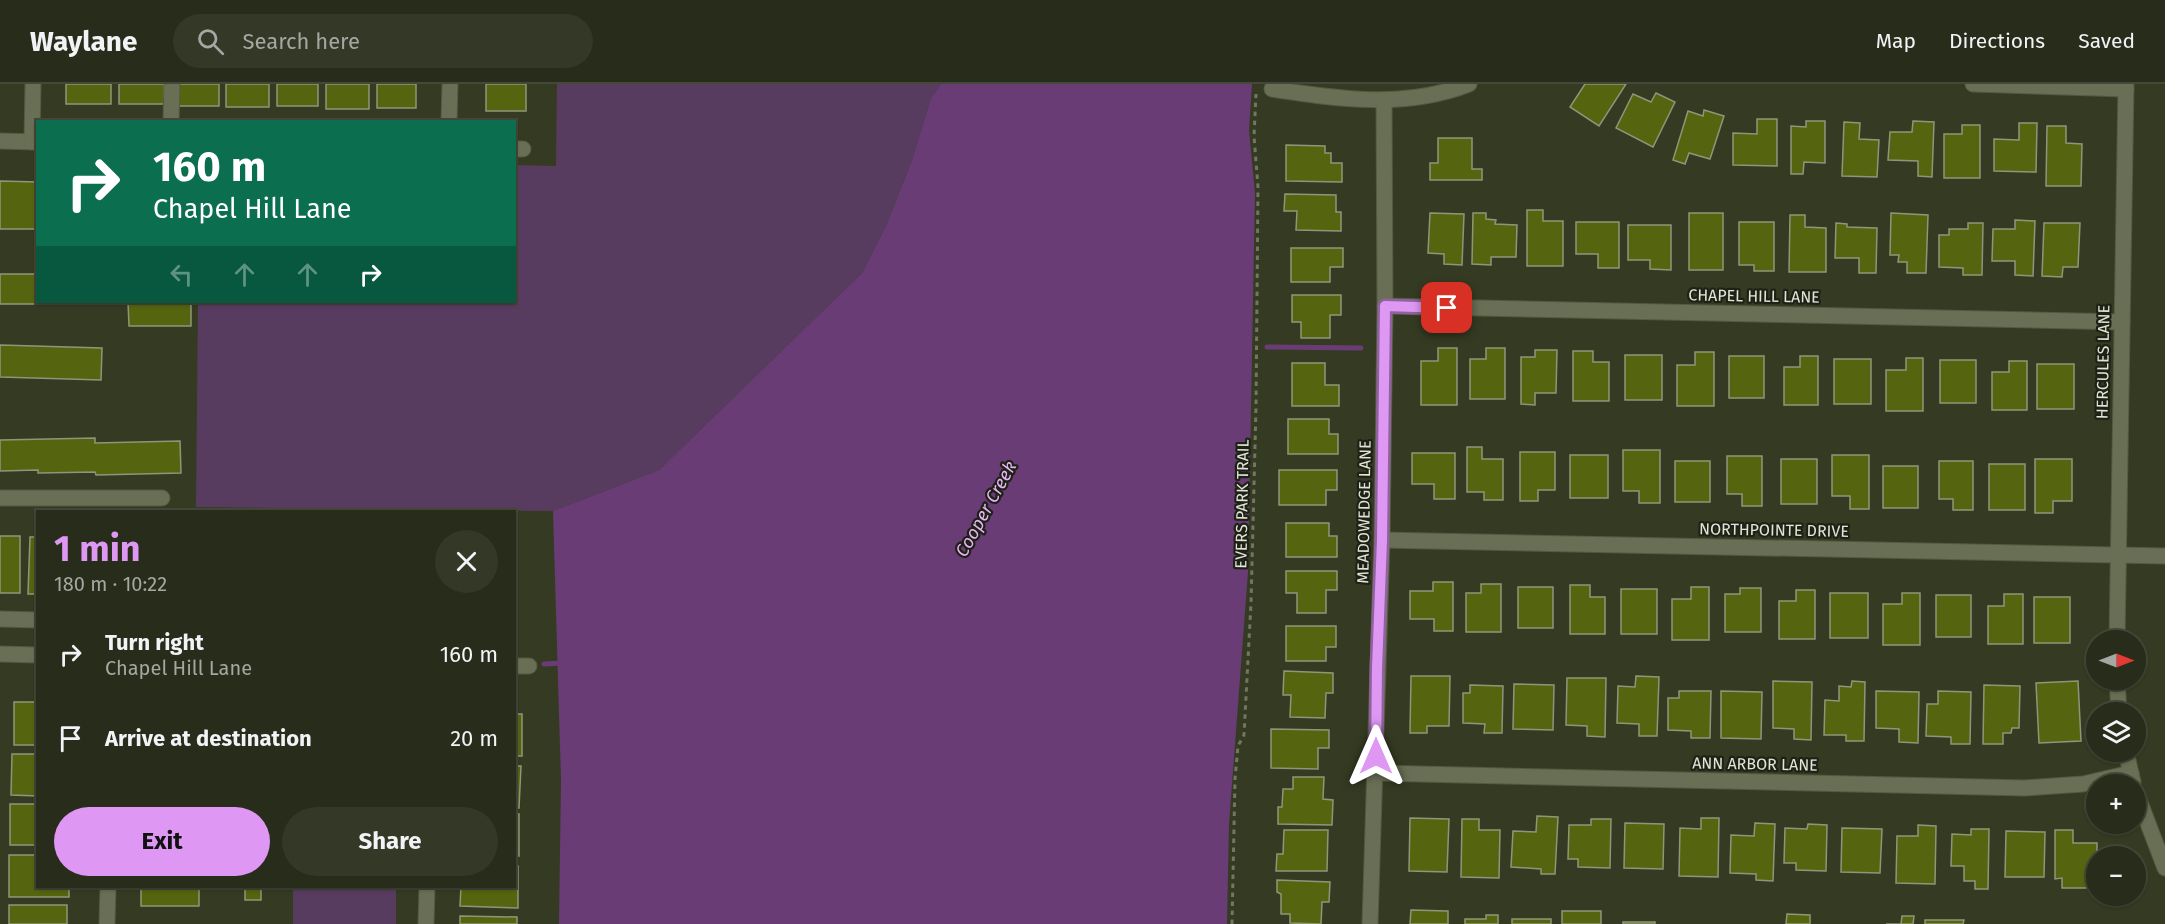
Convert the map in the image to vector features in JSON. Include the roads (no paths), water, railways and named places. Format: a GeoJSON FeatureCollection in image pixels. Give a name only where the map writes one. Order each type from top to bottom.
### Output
{"type":"FeatureCollection","features":[{"type":"Feature","properties":{"kind":"street"},"geometry":{"type":"LineString","coordinates":[[0,141],[35,142],[33,84]]}},
{"type":"Feature","properties":{"kind":"street"},"geometry":{"type":"LineString","coordinates":[[171,120],[172,84]]}},
{"type":"Feature","properties":{"kind":"street"},"geometry":{"type":"LineString","coordinates":[[449,120],[450,84]]}},
{"type":"Feature","properties":{"kind":"street"},"geometry":{"type":"LineString","coordinates":[[1264,87],[1323,97],[1384,101],[1422,97],[1469,84]]}},
{"type":"Feature","properties":{"kind":"street"},"geometry":{"type":"LineString","coordinates":[[1973,84],[2126,86]]}},
{"type":"Feature","properties":{"kind":"street","name":"HERCULES LANE"},"geometry":{"type":"LineString","coordinates":[[2117,630],[2126,86]]}},
{"type":"Feature","properties":{"kind":"street","name":"MEADOWEDGE LANE"},"geometry":{"type":"LineString","coordinates":[[1370,924],[1382,540],[1385,306],[1384,101]]}},
{"type":"Feature","properties":{"kind":"street","name":"CHAPEL HILL LANE"},"geometry":{"type":"LineString","coordinates":[[1385,306],[2122,322]]}},
{"type":"Feature","properties":{"kind":"street"},"geometry":{"type":"LineString","coordinates":[[0,498],[162,498]]}},
{"type":"Feature","properties":{"kind":"street","name":"NORTHPOINTE DRIVE"},"geometry":{"type":"LineString","coordinates":[[1382,540],[2165,556]]}},
{"type":"Feature","properties":{"kind":"street"},"geometry":{"type":"LineString","coordinates":[[0,619],[36,620]]}},
{"type":"Feature","properties":{"kind":"street"},"geometry":{"type":"LineString","coordinates":[[0,654],[36,655]]}},
{"type":"Feature","properties":{"kind":"street","name":"ANN ARBOR LANE"},"geometry":{"type":"LineString","coordinates":[[1376,773],[2025,788],[2086,784]]}},
{"type":"Feature","properties":{"kind":"street"},"geometry":{"type":"LineString","coordinates":[[2146,818],[2165,868]]}},
{"type":"Feature","properties":{"kind":"street"},"geometry":{"type":"LineString","coordinates":[[107,924],[108,888]]}},
{"type":"Feature","properties":{"kind":"street"},"geometry":{"type":"LineString","coordinates":[[426,924],[428,888]]}},
{"type":"Feature","properties":{"kind":"water","name":"Cooper Creek"},"geometry":{"type":"Polygon","coordinates":[[[941,84],[1252,84],[1249,130],[1255,193],[1248,572],[1229,824],[1227,924],[559,924],[561,780],[553,511],[659,470],[862,273],[886,226],[912,160],[931,98],[941,84]]]}},
{"type":"Feature","properties":{"kind":"waterway"},"geometry":{"type":"LineString","coordinates":[[1267,347],[1361,348]]}},
{"type":"Feature","properties":{"kind":"waterway"},"geometry":{"type":"LineString","coordinates":[[544,664],[563,663]]}}]}
